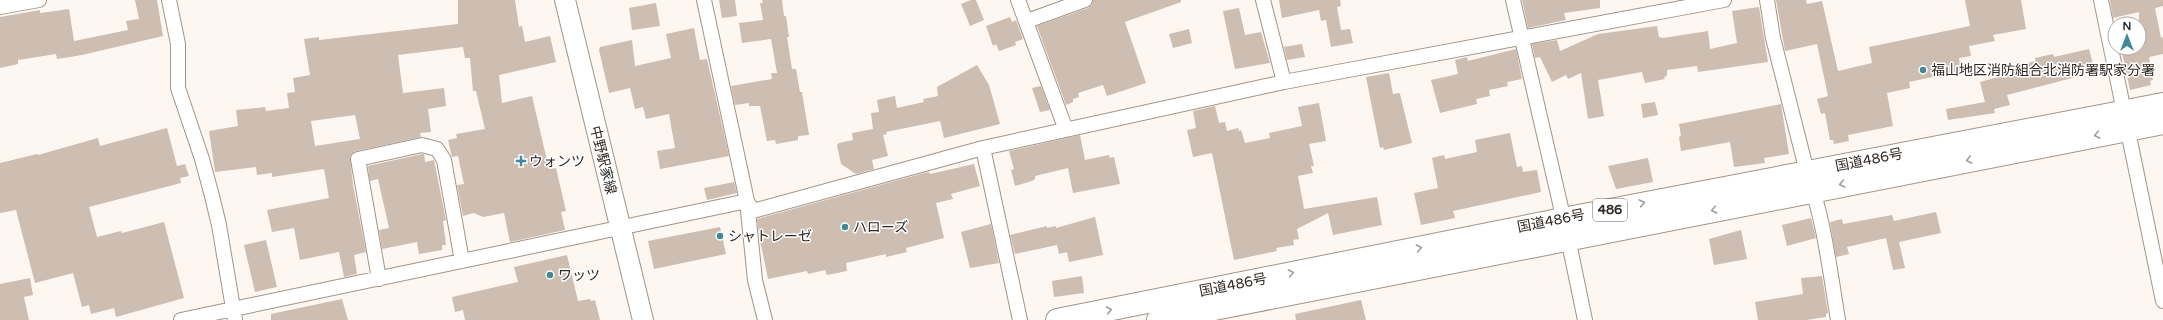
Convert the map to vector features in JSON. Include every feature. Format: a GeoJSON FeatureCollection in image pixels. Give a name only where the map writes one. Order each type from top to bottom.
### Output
{"type":"FeatureCollection","features":[{"type":"Feature","properties":{"kind":"highway","name":"国道486号"},"geometry":{"type":"LineString","coordinates":[[2126,121],[2163,104]]}},
{"type":"Feature","properties":{"kind":"highway","name":"国道486号"},"geometry":{"type":"LineString","coordinates":[[1057,320],[1566,228],[2126,121],[2163,123]]}},
{"type":"Feature","properties":{"kind":"highway","name":"国道486号"},"geometry":{"type":"LineString","coordinates":[[1158,320],[1566,228]]}},
{"type":"Feature","properties":{"kind":"main road","name":"中野駅家線"},"geometry":{"type":"LineString","coordinates":[[565,0],[643,320]]}},
{"type":"Feature","properties":{"kind":"street"},"geometry":{"type":"LineString","coordinates":[[0,7],[39,0]]}},
{"type":"Feature","properties":{"kind":"street"},"geometry":{"type":"LineString","coordinates":[[169,0],[178,44],[178,88],[202,159],[218,225],[234,315]]}},
{"type":"Feature","properties":{"kind":"street"},"geometry":{"type":"LineString","coordinates":[[704,0],[747,201],[754,280],[765,320]]}},
{"type":"Feature","properties":{"kind":"street"},"geometry":{"type":"LineString","coordinates":[[1018,0],[1066,130]]}},
{"type":"Feature","properties":{"kind":"street"},"geometry":{"type":"LineString","coordinates":[[1027,21],[1085,0]]}},
{"type":"Feature","properties":{"kind":"street"},"geometry":{"type":"LineString","coordinates":[[1263,0],[1284,82]]}},
{"type":"Feature","properties":{"kind":"street"},"geometry":{"type":"LineString","coordinates":[[1513,0],[1566,228],[1585,320]]}},
{"type":"Feature","properties":{"kind":"street"},"geometry":{"type":"LineString","coordinates":[[747,201],[753,211],[983,148],[1284,82],[1724,0]]}},
{"type":"Feature","properties":{"kind":"street"},"geometry":{"type":"LineString","coordinates":[[1767,0],[1773,38],[1827,250],[1838,320]]}},
{"type":"Feature","properties":{"kind":"street"},"geometry":{"type":"LineString","coordinates":[[2101,0],[2163,301]]}},
{"type":"Feature","properties":{"kind":"street"},"geometry":{"type":"LineString","coordinates":[[379,279],[358,159],[422,145],[437,149],[444,160],[462,261]]}},
{"type":"Feature","properties":{"kind":"street"},"geometry":{"type":"LineString","coordinates":[[983,148],[1020,320]]}},
{"type":"Feature","properties":{"kind":"street"},"geometry":{"type":"LineString","coordinates":[[181,320],[234,315],[379,279],[747,201]]}},
{"type":"Feature","properties":{"kind":"building"},"geometry":{"type":"Polygon","coordinates":[[[135,0],[157,0],[163,36],[82,55],[57,59],[56,54],[18,60],[18,64],[0,68],[0,17],[40,10],[40,13],[69,9],[74,41],[128,30],[126,21],[139,19],[135,0]]]}},
{"type":"Feature","properties":{"kind":"building"},"geometry":{"type":"Polygon","coordinates":[[[458,0],[515,0],[519,27],[522,26],[525,42],[550,36],[556,62],[499,75],[502,103],[532,96],[549,169],[556,168],[566,211],[561,212],[565,230],[510,242],[504,213],[483,217],[474,213],[463,216],[457,185],[464,184],[458,156],[452,157],[448,140],[457,138],[456,134],[485,129],[476,91],[473,91],[470,58],[465,58],[463,47],[398,55],[403,93],[444,88],[446,106],[428,109],[431,132],[420,133],[421,137],[356,151],[350,156],[353,185],[366,252],[354,255],[357,274],[344,277],[339,252],[300,260],[294,228],[272,232],[267,210],[329,198],[324,169],[272,177],[272,173],[257,175],[256,167],[215,172],[209,131],[238,126],[236,110],[265,107],[266,111],[289,108],[287,93],[295,92],[293,78],[310,75],[304,39],[319,37],[319,40],[458,24],[458,0]],[[355,115],[311,121],[315,146],[360,139],[355,115]]]}},
{"type":"Feature","properties":{"kind":"building"},"geometry":{"type":"Polygon","coordinates":[[[719,0],[735,0],[737,16],[722,18],[719,0]]]}},
{"type":"Feature","properties":{"kind":"building"},"geometry":{"type":"Polygon","coordinates":[[[762,0],[782,0],[784,16],[786,16],[789,37],[787,37],[792,69],[796,69],[800,92],[802,92],[809,135],[798,136],[798,140],[776,144],[775,140],[767,141],[760,106],[749,106],[749,103],[735,105],[731,86],[772,79],[771,73],[777,73],[771,39],[742,43],[739,23],[763,20],[760,3],[763,3],[762,0]]]}},
{"type":"Feature","properties":{"kind":"building"},"geometry":{"type":"Polygon","coordinates":[[[971,0],[976,0],[984,20],[970,26],[961,4],[971,0]]]}},
{"type":"Feature","properties":{"kind":"building"},"geometry":{"type":"Polygon","coordinates":[[[1093,0],[1181,0],[1181,2],[1125,22],[1146,83],[1107,96],[1103,85],[1078,93],[1079,97],[1073,99],[1073,102],[1066,105],[1037,26],[1088,8],[1092,5],[1093,0]]]}},
{"type":"Feature","properties":{"kind":"building"},"geometry":{"type":"Polygon","coordinates":[[[1279,0],[1340,0],[1341,6],[1337,7],[1341,30],[1350,29],[1353,43],[1331,47],[1326,20],[1321,21],[1319,10],[1282,18],[1279,0]]]}},
{"type":"Feature","properties":{"kind":"building"},"geometry":{"type":"Polygon","coordinates":[[[1522,0],[1600,0],[1600,8],[1564,13],[1566,20],[1528,28],[1522,0]]]}},
{"type":"Feature","properties":{"kind":"building"},"geometry":{"type":"Polygon","coordinates":[[[1776,0],[1806,0],[1807,4],[1822,1],[1838,71],[1872,63],[1869,47],[1970,26],[1965,0],[2021,0],[2026,29],[1993,35],[1995,41],[1969,46],[1971,56],[1959,58],[1961,71],[1909,82],[1910,88],[1887,93],[1893,126],[1848,135],[1849,141],[1834,144],[1833,140],[1830,140],[1825,113],[1821,114],[1817,99],[1828,96],[1817,44],[1785,51],[1776,0]]]}},
{"type":"Feature","properties":{"kind":"building"},"geometry":{"type":"Polygon","coordinates":[[[2110,0],[2163,0],[2163,6],[2155,8],[2161,38],[2163,37],[2163,54],[2149,57],[2153,80],[2150,81],[2151,85],[2130,90],[2123,56],[2147,56],[2147,16],[2139,16],[2139,12],[2122,16],[2113,16],[2110,0]]]}},
{"type":"Feature","properties":{"kind":"building"},"geometry":{"type":"Polygon","coordinates":[[[656,3],[660,26],[632,30],[629,8],[656,3]]]}},
{"type":"Feature","properties":{"kind":"building"},"geometry":{"type":"Polygon","coordinates":[[[1759,7],[1768,62],[1698,72],[1697,66],[1667,70],[1667,76],[1664,77],[1665,79],[1645,83],[1642,72],[1598,80],[1604,116],[1588,119],[1581,73],[1568,79],[1566,75],[1552,82],[1540,57],[1535,58],[1532,44],[1557,40],[1560,51],[1598,34],[1657,26],[1659,37],[1663,38],[1708,31],[1710,49],[1737,43],[1732,11],[1759,7]]]}},
{"type":"Feature","properties":{"kind":"building"},"geometry":{"type":"Polygon","coordinates":[[[1239,8],[1245,35],[1261,32],[1270,63],[1235,69],[1223,11],[1239,8]]]}},
{"type":"Feature","properties":{"kind":"building"},"geometry":{"type":"Polygon","coordinates":[[[1010,17],[1012,22],[1016,20],[1023,39],[1015,42],[1016,45],[999,51],[996,44],[993,46],[986,26],[1010,17]]]}},
{"type":"Feature","properties":{"kind":"building"},"geometry":{"type":"Polygon","coordinates":[[[694,28],[700,60],[707,59],[729,156],[660,169],[657,151],[675,148],[669,114],[646,119],[643,107],[635,109],[630,88],[609,93],[599,50],[600,47],[632,40],[635,66],[671,58],[666,34],[694,28]]]}},
{"type":"Feature","properties":{"kind":"building"},"geometry":{"type":"Polygon","coordinates":[[[1189,29],[1192,43],[1173,48],[1169,34],[1189,29]]]}},
{"type":"Feature","properties":{"kind":"building"},"geometry":{"type":"Polygon","coordinates":[[[1302,44],[1305,57],[1287,60],[1284,47],[1302,44]]]}},
{"type":"Feature","properties":{"kind":"building"},"geometry":{"type":"Polygon","coordinates":[[[1516,49],[1522,79],[1507,82],[1508,86],[1489,90],[1490,96],[1476,99],[1477,104],[1440,113],[1431,80],[1458,74],[1455,60],[1467,57],[1468,61],[1516,49]]]}},
{"type":"Feature","properties":{"kind":"building"},"geometry":{"type":"Polygon","coordinates":[[[2089,49],[2095,72],[2007,95],[2010,105],[1994,109],[1995,113],[1948,120],[1946,109],[1985,102],[1980,82],[2015,72],[2014,67],[2035,61],[2035,58],[2053,54],[2054,57],[2089,49]]]}},
{"type":"Feature","properties":{"kind":"building"},"geometry":{"type":"Polygon","coordinates":[[[977,65],[989,85],[1000,124],[944,138],[940,121],[886,132],[887,134],[883,135],[888,156],[872,160],[874,169],[856,174],[841,164],[837,145],[839,143],[853,140],[852,133],[873,129],[871,113],[879,112],[877,100],[895,96],[897,108],[924,102],[923,99],[938,96],[937,87],[977,65]]]}},
{"type":"Feature","properties":{"kind":"building"},"geometry":{"type":"Polygon","coordinates":[[[1389,73],[1393,94],[1400,94],[1412,143],[1384,150],[1383,147],[1380,148],[1366,77],[1389,73]]]}},
{"type":"Feature","properties":{"kind":"building"},"geometry":{"type":"Polygon","coordinates":[[[1041,86],[1050,110],[1040,112],[1032,88],[1041,86]]]}},
{"type":"Feature","properties":{"kind":"building"},"geometry":{"type":"Polygon","coordinates":[[[1655,102],[1658,115],[1643,118],[1641,104],[1655,102]]]}},
{"type":"Feature","properties":{"kind":"building"},"geometry":{"type":"Polygon","coordinates":[[[1319,103],[1326,141],[1309,144],[1314,166],[1311,166],[1313,173],[1298,176],[1304,209],[1377,197],[1382,225],[1333,235],[1328,213],[1297,229],[1299,239],[1293,240],[1294,245],[1276,248],[1277,251],[1234,260],[1212,153],[1193,157],[1187,130],[1196,128],[1193,111],[1215,106],[1219,123],[1225,122],[1227,131],[1238,128],[1239,131],[1241,130],[1245,143],[1270,138],[1269,133],[1302,126],[1298,107],[1319,103]]]}},
{"type":"Feature","properties":{"kind":"building"},"geometry":{"type":"Polygon","coordinates":[[[1781,104],[1789,154],[1764,158],[1765,163],[1734,167],[1730,142],[1681,151],[1679,124],[1781,104]]]}},
{"type":"Feature","properties":{"kind":"building"},"geometry":{"type":"Polygon","coordinates":[[[167,128],[177,166],[185,164],[189,176],[180,178],[181,183],[89,207],[97,237],[121,231],[122,233],[164,222],[184,298],[116,317],[114,308],[91,314],[89,305],[82,307],[73,273],[35,283],[16,210],[0,213],[0,163],[38,155],[98,138],[100,146],[167,128]]]}},
{"type":"Feature","properties":{"kind":"building"},"geometry":{"type":"Polygon","coordinates":[[[1510,133],[1517,167],[1522,166],[1523,172],[1537,170],[1541,192],[1453,211],[1455,218],[1421,225],[1414,193],[1438,188],[1432,158],[1444,155],[1445,159],[1477,152],[1475,140],[1510,133]]]}},
{"type":"Feature","properties":{"kind":"building"},"geometry":{"type":"Polygon","coordinates":[[[1080,135],[1085,160],[1109,155],[1110,158],[1114,157],[1120,184],[1073,193],[1068,168],[1035,176],[1035,179],[1032,181],[1015,186],[1011,170],[1014,169],[1009,151],[1080,135]]]}},
{"type":"Feature","properties":{"kind":"building"},"geometry":{"type":"Polygon","coordinates":[[[424,154],[425,162],[434,160],[446,220],[443,221],[446,245],[442,245],[442,250],[419,254],[417,242],[382,249],[379,230],[389,228],[378,179],[370,181],[368,166],[424,154]]]}},
{"type":"Feature","properties":{"kind":"building"},"geometry":{"type":"Polygon","coordinates":[[[1648,158],[1653,182],[1616,189],[1608,166],[1648,158]]]}},
{"type":"Feature","properties":{"kind":"building"},"geometry":{"type":"Polygon","coordinates":[[[974,164],[980,186],[951,194],[953,199],[936,203],[944,238],[906,248],[907,252],[886,257],[886,254],[846,263],[847,271],[827,275],[825,270],[808,274],[807,271],[768,279],[757,219],[924,173],[929,172],[930,174],[974,164]]]}},
{"type":"Feature","properties":{"kind":"building"},"geometry":{"type":"Polygon","coordinates":[[[734,182],[737,193],[707,200],[704,188],[734,182]]]}},
{"type":"Feature","properties":{"kind":"building"},"geometry":{"type":"Polygon","coordinates":[[[1936,212],[1941,233],[1899,242],[1905,268],[1893,270],[1886,238],[1847,247],[1849,254],[1836,257],[1830,222],[1842,219],[1843,224],[1892,215],[1894,221],[1936,212]]]}},
{"type":"Feature","properties":{"kind":"building"},"geometry":{"type":"Polygon","coordinates":[[[1095,217],[1103,255],[1069,262],[1067,252],[1059,254],[1057,245],[1015,254],[1010,235],[1047,226],[1047,228],[1056,226],[1056,228],[1095,217]]]}},
{"type":"Feature","properties":{"kind":"building"},"geometry":{"type":"Polygon","coordinates":[[[1811,218],[1816,238],[1787,246],[1782,225],[1811,218]]]}},
{"type":"Feature","properties":{"kind":"building"},"geometry":{"type":"Polygon","coordinates":[[[991,224],[999,263],[970,268],[961,232],[991,224]]]}},
{"type":"Feature","properties":{"kind":"building"},"geometry":{"type":"Polygon","coordinates":[[[720,227],[726,254],[654,269],[648,241],[720,227]]]}},
{"type":"Feature","properties":{"kind":"building"},"geometry":{"type":"Polygon","coordinates":[[[1741,230],[1747,259],[1714,265],[1709,239],[1741,230]]]}},
{"type":"Feature","properties":{"kind":"building"},"geometry":{"type":"Polygon","coordinates":[[[266,240],[277,287],[255,292],[244,245],[266,240]]]}},
{"type":"Feature","properties":{"kind":"building"},"geometry":{"type":"Polygon","coordinates":[[[567,255],[578,301],[590,299],[591,301],[595,300],[600,320],[465,320],[463,310],[455,312],[452,297],[518,282],[514,267],[567,255]]]}},
{"type":"Feature","properties":{"kind":"building"},"geometry":{"type":"Polygon","coordinates":[[[1082,276],[1084,293],[1054,297],[1052,281],[1082,276]]]}},
{"type":"Feature","properties":{"kind":"building"},"geometry":{"type":"Polygon","coordinates":[[[1822,276],[1828,313],[1826,314],[1826,317],[1806,320],[1758,320],[1755,302],[1803,294],[1801,278],[1822,276]]]}},
{"type":"Feature","properties":{"kind":"building"},"geometry":{"type":"Polygon","coordinates":[[[30,278],[33,295],[24,297],[29,320],[0,320],[0,284],[30,278]]]}},
{"type":"Feature","properties":{"kind":"building"},"geometry":{"type":"Polygon","coordinates":[[[342,299],[348,320],[271,320],[271,314],[342,299]]]}},
{"type":"Feature","properties":{"kind":"building"},"geometry":{"type":"Polygon","coordinates":[[[1361,300],[1366,320],[1296,320],[1295,314],[1361,300]]]}},
{"type":"Feature","properties":{"kind":"place","name":"福山地区消防組合北消防署駅家分署"},"geometry":{"type":"Point","coordinates":[1923,70]}},
{"type":"Feature","properties":{"kind":"place","name":"ウォンツ"},"geometry":{"type":"Point","coordinates":[521,161]}},
{"type":"Feature","properties":{"kind":"place","name":"ハローズ"},"geometry":{"type":"Point","coordinates":[845,227]}},
{"type":"Feature","properties":{"kind":"place","name":"シャトレーゼ"},"geometry":{"type":"Point","coordinates":[720,236]}},
{"type":"Feature","properties":{"kind":"place","name":"ワッツ"},"geometry":{"type":"Point","coordinates":[550,275]}}]}
